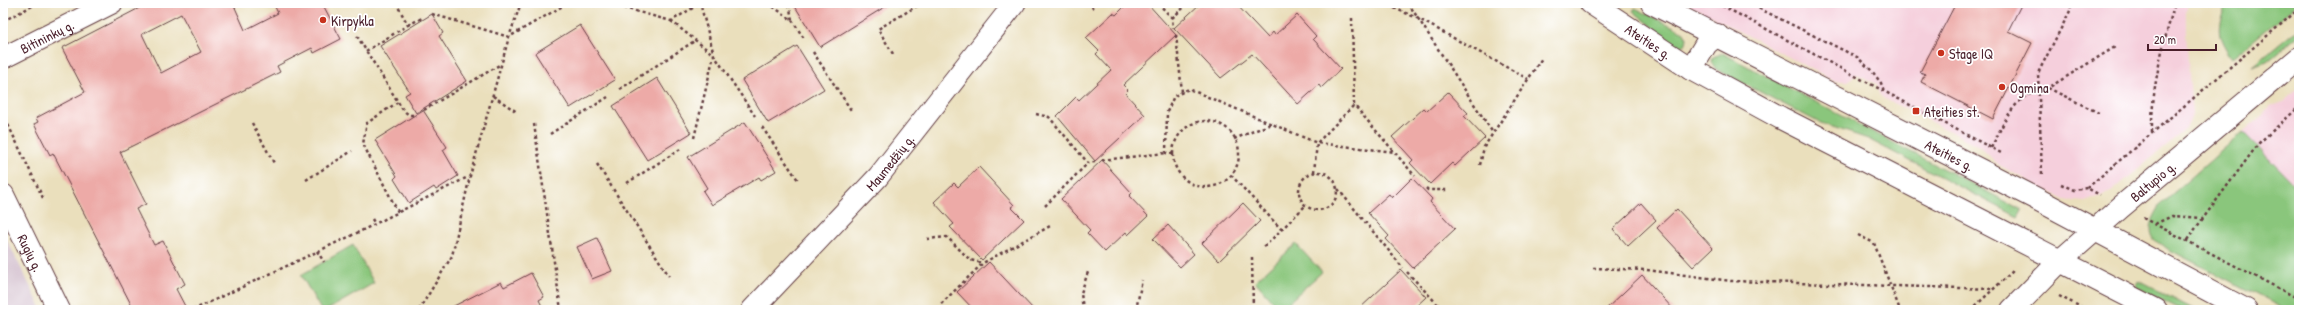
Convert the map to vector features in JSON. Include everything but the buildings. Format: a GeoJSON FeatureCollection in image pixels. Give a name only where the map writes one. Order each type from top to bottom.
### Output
{"type":"FeatureCollection","features":[{"type":"Feature","properties":{"kind":"main road","name":"Ateities g."},"geometry":{"type":"LineString","coordinates":[[1591,3],[1691,68],[1781,118],[2061,260],[2156,310]]}},
{"type":"Feature","properties":{"kind":"main road","name":"Ateities g."},"geometry":{"type":"LineString","coordinates":[[1652,3],[2096,230],[2246,310]]}},
{"type":"Feature","properties":{"kind":"main road"},"geometry":{"type":"LineString","coordinates":[[1691,68],[1706,44],[1717,35]]}},
{"type":"Feature","properties":{"kind":"main road","name":"Baltupio g."},"geometry":{"type":"LineString","coordinates":[[2012,310],[2061,260],[2121,207],[2299,58]]}},
{"type":"Feature","properties":{"kind":"main road","name":"Rugių g."},"geometry":{"type":"LineString","coordinates":[[3,195],[59,310]]}},
{"type":"Feature","properties":{"kind":"street","name":"Bitininkų g."},"geometry":{"type":"LineString","coordinates":[[3,58],[112,3]]}},
{"type":"Feature","properties":{"kind":"street","name":"Maumedžių g."},"geometry":{"type":"LineString","coordinates":[[752,310],[878,177],[1015,3]]}},
{"type":"Feature","properties":{"kind":"path"},"geometry":{"type":"LineString","coordinates":[[3,21],[38,3]]}},
{"type":"Feature","properties":{"kind":"path"},"geometry":{"type":"LineString","coordinates":[[396,3],[408,25]]}},
{"type":"Feature","properties":{"kind":"path"},"geometry":{"type":"LineString","coordinates":[[419,310],[452,256],[470,176],[509,38],[522,3]]}},
{"type":"Feature","properties":{"kind":"path"},"geometry":{"type":"LineString","coordinates":[[432,14],[509,38],[568,3]]}},
{"type":"Feature","properties":{"kind":"path"},"geometry":{"type":"LineString","coordinates":[[606,3],[671,21],[714,54],[755,116]]}},
{"type":"Feature","properties":{"kind":"path"},"geometry":{"type":"LineString","coordinates":[[671,21],[701,3],[714,54],[694,138]]}},
{"type":"Feature","properties":{"kind":"path"},"geometry":{"type":"LineString","coordinates":[[768,3],[792,20],[806,40]]}},
{"type":"Feature","properties":{"kind":"path"},"geometry":{"type":"LineString","coordinates":[[789,3],[792,20]]}},
{"type":"Feature","properties":{"kind":"path"},"geometry":{"type":"LineString","coordinates":[[893,54],[878,29],[922,3]]}},
{"type":"Feature","properties":{"kind":"path"},"geometry":{"type":"LineString","coordinates":[[1087,3],[1092,8]]}},
{"type":"Feature","properties":{"kind":"path"},"geometry":{"type":"LineString","coordinates":[[1158,3],[1172,18],[1174,28]]}},
{"type":"Feature","properties":{"kind":"path"},"geometry":{"type":"LineString","coordinates":[[1172,18],[1189,3]]}},
{"type":"Feature","properties":{"kind":"path"},"geometry":{"type":"LineString","coordinates":[[1383,3],[1419,20],[1528,79]]}},
{"type":"Feature","properties":{"kind":"path"},"geometry":{"type":"LineString","coordinates":[[1408,3],[1493,133]]}},
{"type":"Feature","properties":{"kind":"path"},"geometry":{"type":"LineString","coordinates":[[1717,3],[2003,154]]}},
{"type":"Feature","properties":{"kind":"path"},"geometry":{"type":"LineString","coordinates":[[1748,3],[1856,58],[1872,71],[1882,83],[1884,92]]}},
{"type":"Feature","properties":{"kind":"path"},"geometry":{"type":"LineString","coordinates":[[2042,174],[2038,73],[2071,9],[2070,3]]}},
{"type":"Feature","properties":{"kind":"path"},"geometry":{"type":"LineString","coordinates":[[2152,132],[2151,114],[2166,35],[2175,3]]}},
{"type":"Feature","properties":{"kind":"path"},"geometry":{"type":"LineString","coordinates":[[2054,180],[2074,190],[2087,188],[2299,9]]}},
{"type":"Feature","properties":{"kind":"path"},"geometry":{"type":"LineString","coordinates":[[366,51],[424,17]]}},
{"type":"Feature","properties":{"kind":"path"},"geometry":{"type":"LineString","coordinates":[[1352,18],[1354,105],[1415,176]]}},
{"type":"Feature","properties":{"kind":"path"},"geometry":{"type":"LineString","coordinates":[[1176,35],[1182,92]]}},
{"type":"Feature","properties":{"kind":"path"},"geometry":{"type":"LineString","coordinates":[[357,36],[398,102],[409,114],[417,114]]}},
{"type":"Feature","properties":{"kind":"path"},"geometry":{"type":"LineString","coordinates":[[620,89],[696,40]]}},
{"type":"Feature","properties":{"kind":"path"},"geometry":{"type":"LineString","coordinates":[[1991,148],[2016,102],[2038,90],[2048,88],[2115,47]]}},
{"type":"Feature","properties":{"kind":"path"},"geometry":{"type":"LineString","coordinates":[[813,52],[851,110]]}},
{"type":"Feature","properties":{"kind":"path"},"geometry":{"type":"LineString","coordinates":[[1480,165],[1484,147],[1542,58]]}},
{"type":"Feature","properties":{"kind":"path"},"geometry":{"type":"LineString","coordinates":[[424,110],[502,63]]}},
{"type":"Feature","properties":{"kind":"path"},"geometry":{"type":"LineString","coordinates":[[2048,88],[2099,113]]}},
{"type":"Feature","properties":{"kind":"path"},"geometry":{"type":"LineString","coordinates":[[1166,153],[1166,112],[1174,96],[1189,89],[1317,143],[1395,152]]}},
{"type":"Feature","properties":{"kind":"path"},"geometry":{"type":"LineString","coordinates":[[493,96],[517,112]]}},
{"type":"Feature","properties":{"kind":"path"},"geometry":{"type":"LineString","coordinates":[[550,134],[608,97]]}},
{"type":"Feature","properties":{"kind":"path"},"geometry":{"type":"LineString","coordinates":[[398,102],[366,123],[363,144],[398,212]]}},
{"type":"Feature","properties":{"kind":"path"},"geometry":{"type":"LineString","coordinates":[[1314,172],[1317,143],[1354,105]]}},
{"type":"Feature","properties":{"kind":"path"},"geometry":{"type":"LineString","coordinates":[[2187,240],[2259,143],[2299,107]]}},
{"type":"Feature","properties":{"kind":"path"},"geometry":{"type":"LineString","coordinates":[[3,114],[43,198]]}},
{"type":"Feature","properties":{"kind":"path"},"geometry":{"type":"LineString","coordinates":[[1036,114],[1049,117],[1088,163]]}},
{"type":"Feature","properties":{"kind":"path"},"geometry":{"type":"LineString","coordinates":[[1199,122],[1210,122],[1220,125],[1228,131],[1234,139],[1238,159],[1231,175],[1221,184],[1210,187],[1199,187],[1188,183],[1180,175],[1174,165],[1172,154],[1175,142],[1181,133],[1190,126],[1199,122]]}},
{"type":"Feature","properties":{"kind":"path"},"geometry":{"type":"LineString","coordinates":[[252,123],[275,165]]}},
{"type":"Feature","properties":{"kind":"path"},"geometry":{"type":"LineString","coordinates":[[534,124],[561,310]]}},
{"type":"Feature","properties":{"kind":"path"},"geometry":{"type":"LineString","coordinates":[[1234,139],[1272,124]]}},
{"type":"Feature","properties":{"kind":"path"},"geometry":{"type":"LineString","coordinates":[[762,127],[798,180]]}},
{"type":"Feature","properties":{"kind":"path"},"geometry":{"type":"LineString","coordinates":[[627,183],[682,148]]}},
{"type":"Feature","properties":{"kind":"path"},"geometry":{"type":"LineString","coordinates":[[306,180],[352,151]]}},
{"type":"Feature","properties":{"kind":"path"},"geometry":{"type":"LineString","coordinates":[[1102,160],[1166,153],[1172,154]]}},
{"type":"Feature","properties":{"kind":"path"},"geometry":{"type":"LineString","coordinates":[[1045,206],[1088,163],[1095,162]]}},
{"type":"Feature","properties":{"kind":"path"},"geometry":{"type":"LineString","coordinates":[[597,164],[669,276]]}},
{"type":"Feature","properties":{"kind":"path"},"geometry":{"type":"LineString","coordinates":[[2035,171],[2047,177]]}},
{"type":"Feature","properties":{"kind":"path"},"geometry":{"type":"LineString","coordinates":[[1337,189],[1337,195],[1330,206],[1318,210],[1306,206],[1302,201],[1299,189],[1304,178],[1314,172],[1320,172],[1332,177],[1337,189],[1403,268]]}},
{"type":"Feature","properties":{"kind":"path"},"geometry":{"type":"LineString","coordinates":[[1231,175],[1281,229]]}},
{"type":"Feature","properties":{"kind":"path"},"geometry":{"type":"LineString","coordinates":[[193,310],[375,224],[470,176]]}},
{"type":"Feature","properties":{"kind":"path"},"geometry":{"type":"LineString","coordinates":[[1426,188],[1428,190],[1448,190]]}},
{"type":"Feature","properties":{"kind":"path"},"geometry":{"type":"LineString","coordinates":[[2087,188],[2299,299]]}},
{"type":"Feature","properties":{"kind":"path"},"geometry":{"type":"LineString","coordinates":[[1264,247],[1306,206]]}},
{"type":"Feature","properties":{"kind":"path"},"geometry":{"type":"LineString","coordinates":[[2155,224],[2172,216],[2204,218]]}},
{"type":"Feature","properties":{"kind":"path"},"geometry":{"type":"LineString","coordinates":[[372,219],[375,224]]}},
{"type":"Feature","properties":{"kind":"path"},"geometry":{"type":"LineString","coordinates":[[941,304],[983,263],[1052,225]]}},
{"type":"Feature","properties":{"kind":"path"},"geometry":{"type":"LineString","coordinates":[[1858,234],[1874,243],[1900,310]]}},
{"type":"Feature","properties":{"kind":"path"},"geometry":{"type":"LineString","coordinates":[[927,239],[947,237],[970,260],[983,263]]}},
{"type":"Feature","properties":{"kind":"path"},"geometry":{"type":"LineString","coordinates":[[317,251],[324,262]]}},
{"type":"Feature","properties":{"kind":"path"},"geometry":{"type":"LineString","coordinates":[[1252,257],[1253,310]]}},
{"type":"Feature","properties":{"kind":"path"},"geometry":{"type":"LineString","coordinates":[[1593,268],[1647,270],[1731,281],[1993,290]]}},
{"type":"Feature","properties":{"kind":"path"},"geometry":{"type":"LineString","coordinates":[[1971,310],[2014,270]]}},
{"type":"Feature","properties":{"kind":"path"},"geometry":{"type":"LineString","coordinates":[[1082,310],[1081,293],[1088,272]]}},
{"type":"Feature","properties":{"kind":"path"},"geometry":{"type":"LineString","coordinates":[[1407,272],[1443,310]]}},
{"type":"Feature","properties":{"kind":"path"},"geometry":{"type":"LineString","coordinates":[[1136,310],[1142,280]]}},
{"type":"Feature","properties":{"kind":"path"},"geometry":{"type":"LineString","coordinates":[[2037,285],[2087,310]]}},
{"type":"Feature","properties":{"kind":"shaded area"},"geometry":{"type":"Polygon","coordinates":[[[1685,3],[2188,3],[2186,11],[2186,33],[2192,114],[2186,129],[2111,192],[2085,202],[2065,200],[1999,165],[1979,146],[1883,98],[1879,93],[1877,84],[1857,74],[1847,81],[1835,81],[1685,3]]]}},
{"type":"Feature","properties":{"kind":"shaded area"},"geometry":{"type":"Polygon","coordinates":[[[2299,88],[2299,190],[2243,132],[2272,106],[2283,102],[2299,88]]]}},
{"type":"Feature","properties":{"kind":"shaded area"},"geometry":{"type":"Polygon","coordinates":[[[3,232],[42,310],[3,310],[3,232]]]}},
{"type":"Feature","properties":{"kind":"green space"},"geometry":{"type":"Polygon","coordinates":[[[2227,3],[2299,3],[2232,58],[2220,37],[2219,32],[2221,19],[2227,3]]]}},
{"type":"Feature","properties":{"kind":"green space"},"geometry":{"type":"Polygon","coordinates":[[[1635,8],[1684,32],[1687,38],[1686,43],[1680,47],[1675,45],[1633,11],[1635,8]]]}},
{"type":"Feature","properties":{"kind":"green space"},"geometry":{"type":"Polygon","coordinates":[[[2299,28],[2299,35],[2267,62],[2252,67],[2299,28]]]}},
{"type":"Feature","properties":{"kind":"green space"},"geometry":{"type":"Polygon","coordinates":[[[1720,53],[2022,210],[2018,217],[1868,139],[1818,122],[1716,69],[1711,62],[1712,58],[1720,53]]]}},
{"type":"Feature","properties":{"kind":"green space"},"geometry":{"type":"Polygon","coordinates":[[[2243,132],[2299,190],[2299,310],[2286,310],[2168,249],[2155,240],[2152,234],[2151,225],[2162,203],[2243,132]]]}},
{"type":"Feature","properties":{"kind":"green space"},"geometry":{"type":"Polygon","coordinates":[[[1296,244],[1322,272],[1280,310],[1255,281],[1296,244]]]}},
{"type":"Feature","properties":{"kind":"green space"},"geometry":{"type":"Polygon","coordinates":[[[353,245],[374,283],[327,310],[321,310],[301,275],[353,245]]]}},
{"type":"Feature","properties":{"kind":"green space"},"geometry":{"type":"Polygon","coordinates":[[[2139,281],[2195,310],[2182,310],[2136,287],[2139,281]]]}},
{"type":"Feature","properties":{"kind":"place","name":"Kirpykla"},"geometry":{"type":"Point","coordinates":[323,20]}},
{"type":"Feature","properties":{"kind":"place","name":"Stage IQ"},"geometry":{"type":"Point","coordinates":[1941,53]}},
{"type":"Feature","properties":{"kind":"place","name":"Ogmina"},"geometry":{"type":"Point","coordinates":[2002,87]}},
{"type":"Feature","properties":{"kind":"place","name":"Ateities st."},"geometry":{"type":"Point","coordinates":[1916,111]}}]}
